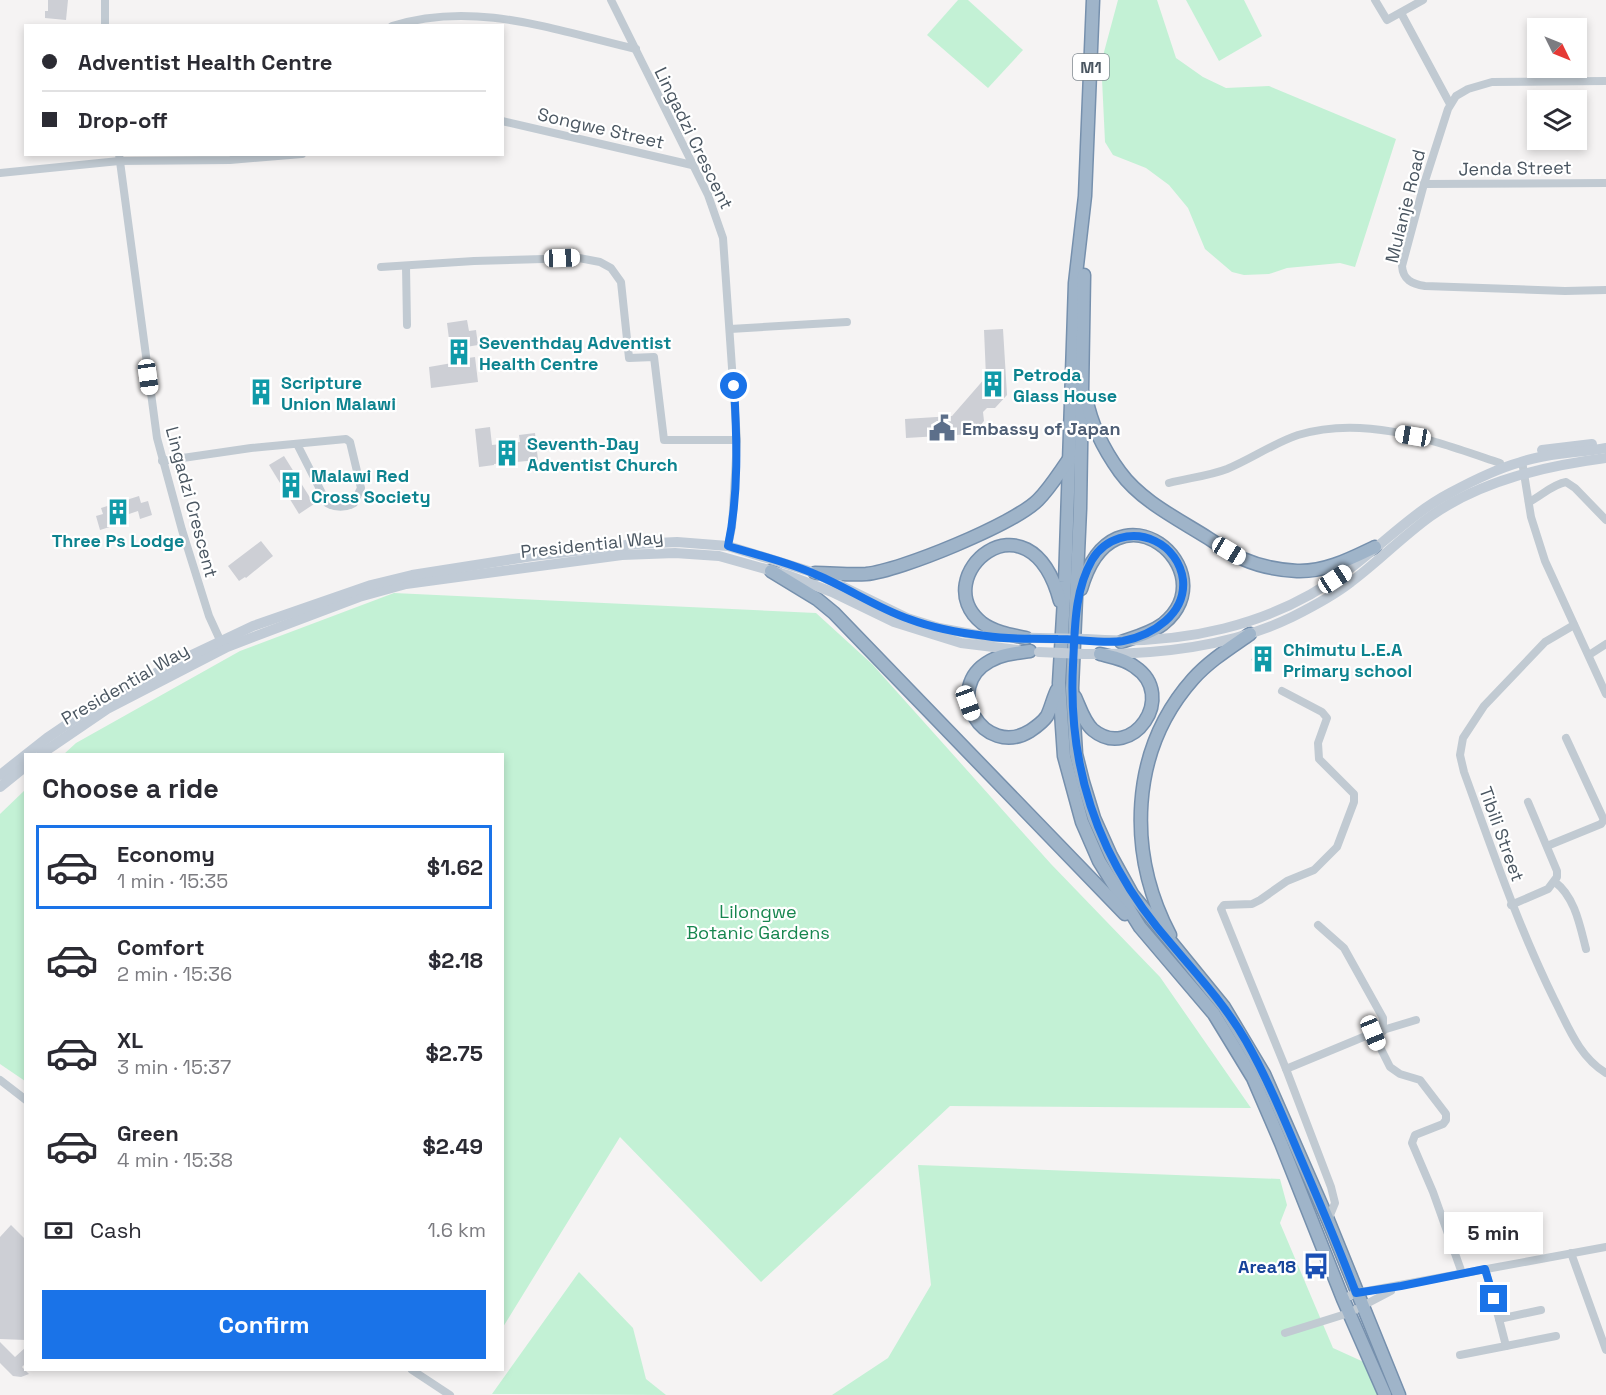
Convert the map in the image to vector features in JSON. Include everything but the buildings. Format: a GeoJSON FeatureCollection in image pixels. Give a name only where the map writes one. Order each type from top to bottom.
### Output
{"type":"FeatureCollection","features":[{"type":"Feature","properties":{"kind":"highway","name":"M1"},"geometry":{"type":"LineString","coordinates":[[1073,508],[1069,459],[1075,283],[1089,135],[1093,0]]}},
{"type":"Feature","properties":{"kind":"highway","name":"M1"},"geometry":{"type":"LineString","coordinates":[[1085,191],[1087,214],[1081,375],[1069,610],[1076,754],[1094,818],[1132,894],[1224,1007],[1258,1063],[1328,1220],[1361,1308],[1399,1395]]}},
{"type":"Feature","properties":{"kind":"highway"},"geometry":{"type":"LineString","coordinates":[[1081,375],[1089,412],[1104,447],[1121,474],[1154,503],[1242,559],[1269,567],[1298,571],[1331,566],[1375,547]]}},
{"type":"Feature","properties":{"kind":"highway"},"geometry":{"type":"LineString","coordinates":[[815,573],[866,574],[898,568],[986,530],[1020,514],[1038,500],[1069,459]]}},
{"type":"Feature","properties":{"kind":"highway"},"geometry":{"type":"LineString","coordinates":[[1069,610],[1095,555],[1106,544],[1130,535],[1143,536],[1166,548],[1179,565],[1183,576],[1183,590],[1179,603],[1163,624],[1149,633],[1121,642]]}},
{"type":"Feature","properties":{"kind":"highway"},"geometry":{"type":"LineString","coordinates":[[1026,638],[1006,634],[984,624],[970,607],[966,591],[969,574],[985,552],[1008,546],[1029,550],[1037,555],[1051,572],[1069,610]]}},
{"type":"Feature","properties":{"kind":"highway"},"geometry":{"type":"LineString","coordinates":[[771,571],[809,593],[834,613],[1106,895],[1140,927]]}},
{"type":"Feature","properties":{"kind":"highway","name":"M1"},"geometry":{"type":"LineString","coordinates":[[1069,610],[1059,683],[1064,756],[1082,822],[1099,861],[1140,927],[1214,1014],[1248,1068],[1385,1395]]}},
{"type":"Feature","properties":{"kind":"highway"},"geometry":{"type":"LineString","coordinates":[[1179,952],[1160,915],[1145,872],[1140,841],[1140,806],[1146,770],[1157,734],[1173,706],[1193,679],[1218,656],[1250,634]]}},
{"type":"Feature","properties":{"kind":"highway"},"geometry":{"type":"LineString","coordinates":[[1035,651],[1007,654],[990,661],[972,678],[968,703],[980,725],[989,732],[1002,736],[1015,738],[1026,734],[1046,717],[1059,683]]}},
{"type":"Feature","properties":{"kind":"highway"},"geometry":{"type":"LineString","coordinates":[[1072,688],[1083,717],[1098,733],[1118,738],[1128,736],[1146,721],[1153,700],[1152,690],[1141,671],[1123,660],[1100,654]]}},
{"type":"Feature","properties":{"kind":"main road"},"geometry":{"type":"LineString","coordinates":[[1401,525],[1441,493],[1500,463],[1542,450],[1606,443]]}},
{"type":"Feature","properties":{"kind":"main road"},"geometry":{"type":"LineString","coordinates":[[1401,525],[1450,493],[1522,461],[1606,448]]}},
{"type":"Feature","properties":{"kind":"main road","name":"Presidential Way"},"geometry":{"type":"LineString","coordinates":[[42,753],[107,709],[226,647],[300,618],[406,584],[622,555],[675,553],[719,556],[832,592],[894,622],[961,644],[1084,654],[1187,648],[1250,634],[1290,618],[1349,583],[1442,510],[1478,491],[1553,465],[1606,458]]}},
{"type":"Feature","properties":{"kind":"main road","name":"Presidential Way"},"geometry":{"type":"LineString","coordinates":[[28,753],[100,702],[220,640],[327,599],[412,575],[635,544],[677,542],[728,546],[815,573],[907,618],[939,628],[988,637],[1121,642],[1185,638],[1241,625],[1283,609],[1348,570],[1401,525]]}},
{"type":"Feature","properties":{"kind":"main road","name":"Presidential Way"},"geometry":{"type":"LineString","coordinates":[[0,775],[24,756]]}},
{"type":"Feature","properties":{"kind":"main road"},"geometry":{"type":"LineString","coordinates":[[0,787],[24,768]]}},
{"type":"Feature","properties":{"kind":"street"},"geometry":{"type":"LineString","coordinates":[[105,0],[105,24]]}},
{"type":"Feature","properties":{"kind":"street","name":"Lingadzi Crescent"},"geometry":{"type":"LineString","coordinates":[[611,0],[708,195],[723,238],[737,440],[732,527],[728,546]]}},
{"type":"Feature","properties":{"kind":"street"},"geometry":{"type":"LineString","coordinates":[[1375,0],[1387,20],[1423,0]]}},
{"type":"Feature","properties":{"kind":"street"},"geometry":{"type":"LineString","coordinates":[[401,24],[452,13],[501,17],[636,49]]}},
{"type":"Feature","properties":{"kind":"street"},"geometry":{"type":"LineString","coordinates":[[1401,13],[1449,104],[1468,89],[1492,82],[1606,81]]}},
{"type":"Feature","properties":{"kind":"street","name":"Mulanje Road"},"geometry":{"type":"LineString","coordinates":[[1449,104],[1424,184],[1402,266],[1403,275],[1413,283],[1425,286],[1606,290]]}},
{"type":"Feature","properties":{"kind":"street","name":"Songwe Street"},"geometry":{"type":"LineString","coordinates":[[504,121],[692,165]]}},
{"type":"Feature","properties":{"kind":"street"},"geometry":{"type":"LineString","coordinates":[[0,173],[119,158],[230,160],[278,156]]}},
{"type":"Feature","properties":{"kind":"street","name":"Lingadzi Crescent"},"geometry":{"type":"LineString","coordinates":[[119,158],[155,426],[162,461],[209,616],[220,640]]}},
{"type":"Feature","properties":{"kind":"street","name":"Jenda Street"},"geometry":{"type":"LineString","coordinates":[[1424,184],[1606,183]]}},
{"type":"Feature","properties":{"kind":"street"},"geometry":{"type":"LineString","coordinates":[[381,267],[482,260],[579,258],[600,262],[611,268],[621,282],[629,358],[654,357],[664,440],[737,440]]}},
{"type":"Feature","properties":{"kind":"street"},"geometry":{"type":"LineString","coordinates":[[406,266],[407,325]]}},
{"type":"Feature","properties":{"kind":"street"},"geometry":{"type":"LineString","coordinates":[[730,329],[847,322]]}},
{"type":"Feature","properties":{"kind":"street"},"geometry":{"type":"LineString","coordinates":[[1169,483],[1225,470],[1298,435],[1341,428],[1370,428],[1413,436],[1500,463]]}},
{"type":"Feature","properties":{"kind":"street"},"geometry":{"type":"LineString","coordinates":[[162,461],[339,438],[350,442],[361,488],[354,503],[342,507],[327,503],[297,444]]}},
{"type":"Feature","properties":{"kind":"street"},"geometry":{"type":"LineString","coordinates":[[1522,461],[1531,517],[1545,561],[1606,694]]}},
{"type":"Feature","properties":{"kind":"street"},"geometry":{"type":"LineString","coordinates":[[1529,502],[1543,495],[1557,483],[1566,482],[1575,488],[1606,520]]}},
{"type":"Feature","properties":{"kind":"street","name":"Tibili Street"},"geometry":{"type":"LineString","coordinates":[[1574,625],[1545,642],[1507,680],[1470,726],[1461,747],[1464,772],[1511,905],[1573,1036],[1589,1061],[1606,1073]]}},
{"type":"Feature","properties":{"kind":"street"},"geometry":{"type":"LineString","coordinates":[[1588,655],[1606,644]]}},
{"type":"Feature","properties":{"kind":"street"},"geometry":{"type":"LineString","coordinates":[[1282,691],[1322,712],[1327,717],[1318,743],[1319,759],[1354,794],[1354,802],[1336,847],[1314,870],[1287,881],[1252,904],[1224,905],[1221,909],[1286,1069],[1335,1203],[1328,1220]]}},
{"type":"Feature","properties":{"kind":"street"},"geometry":{"type":"LineString","coordinates":[[1547,846],[1601,824],[1604,820],[1566,738]]}},
{"type":"Feature","properties":{"kind":"street"},"geometry":{"type":"LineString","coordinates":[[1511,905],[1548,889],[1555,882],[1558,874],[1528,802]]}},
{"type":"Feature","properties":{"kind":"street"},"geometry":{"type":"LineString","coordinates":[[1555,882],[1563,890],[1578,916],[1586,949]]}},
{"type":"Feature","properties":{"kind":"street"},"geometry":{"type":"LineString","coordinates":[[1318,925],[1344,948],[1383,1018],[1383,1031]]}},
{"type":"Feature","properties":{"kind":"street"},"geometry":{"type":"LineString","coordinates":[[1286,1069],[1373,1033],[1416,1020]]}},
{"type":"Feature","properties":{"kind":"street"},"geometry":{"type":"LineString","coordinates":[[1373,1033],[1390,1066],[1400,1074],[1420,1080],[1446,1114],[1443,1124],[1415,1136],[1412,1143],[1433,1192],[1462,1273]]}},
{"type":"Feature","properties":{"kind":"street"},"geometry":{"type":"LineString","coordinates":[[0,1080],[24,1098]]}},
{"type":"Feature","properties":{"kind":"street"},"geometry":{"type":"LineString","coordinates":[[1343,1299],[1356,1293],[1606,1247]]}},
{"type":"Feature","properties":{"kind":"street"},"geometry":{"type":"LineString","coordinates":[[1571,1253],[1606,1350]]}},
{"type":"Feature","properties":{"kind":"street"},"geometry":{"type":"LineString","coordinates":[[1485,1269],[1506,1346]]}},
{"type":"Feature","properties":{"kind":"street"},"geometry":{"type":"LineString","coordinates":[[1285,1333],[1349,1313],[1401,1286]]}},
{"type":"Feature","properties":{"kind":"street"},"geometry":{"type":"LineString","coordinates":[[1499,1319],[1541,1310]]}},
{"type":"Feature","properties":{"kind":"street"},"geometry":{"type":"LineString","coordinates":[[1460,1355],[1556,1336]]}},
{"type":"Feature","properties":{"kind":"street"},"geometry":{"type":"LineString","coordinates":[[414,1371],[450,1395]]}},
{"type":"Feature","properties":{"kind":"green space"},"geometry":{"type":"Polygon","coordinates":[[[958,0],[968,0],[1023,50],[988,88],[927,35],[958,0]]]}},
{"type":"Feature","properties":{"kind":"green space"},"geometry":{"type":"Polygon","coordinates":[[[1118,0],[1157,0],[1176,58],[1203,77],[1226,88],[1269,86],[1396,139],[1355,267],[1340,263],[1287,268],[1269,274],[1244,275],[1232,272],[1205,249],[1188,208],[1169,185],[1146,168],[1113,155],[1105,142],[1102,79],[1104,52],[1118,0]]]}},
{"type":"Feature","properties":{"kind":"green space"},"geometry":{"type":"Polygon","coordinates":[[[1186,0],[1244,0],[1262,36],[1219,61],[1186,0]]]}},
{"type":"Feature","properties":{"kind":"green space","name":"Lilongwe Botanic Gardens"},"geometry":{"type":"Polygon","coordinates":[[[394,593],[816,613],[872,664],[1051,864],[1160,977],[1251,1108],[950,1106],[761,1282],[620,1137],[504,1325],[504,753],[65,753],[76,743],[240,651],[394,593]]]}},
{"type":"Feature","properties":{"kind":"green space"},"geometry":{"type":"Polygon","coordinates":[[[24,791],[24,1080],[0,1064],[0,814],[24,791]]]}},
{"type":"Feature","properties":{"kind":"green space"},"geometry":{"type":"Polygon","coordinates":[[[918,1165],[1280,1179],[1287,1205],[1280,1223],[1333,1348],[1366,1363],[1380,1395],[832,1395],[888,1358],[931,1285],[918,1165]]]}},
{"type":"Feature","properties":{"kind":"green space"},"geometry":{"type":"Polygon","coordinates":[[[579,1272],[633,1328],[646,1379],[666,1395],[492,1394],[579,1272]]]}},
{"type":"Feature","properties":{"kind":"place","name":"Seventhday Adventist Health Centre"},"geometry":{"type":"Point","coordinates":[459,352]}},
{"type":"Feature","properties":{"kind":"place","name":"Petroda Glass House"},"geometry":{"type":"Point","coordinates":[993,384]}},
{"type":"Feature","properties":{"kind":"place","name":"Scripture Union Malawi"},"geometry":{"type":"Point","coordinates":[261,392]}},
{"type":"Feature","properties":{"kind":"place","name":"Embassy of Japan"},"geometry":{"type":"Point","coordinates":[942,428]}},
{"type":"Feature","properties":{"kind":"place","name":"Seventh-Day Adventist Church"},"geometry":{"type":"Point","coordinates":[507,453]}},
{"type":"Feature","properties":{"kind":"place","name":"Malawi Red Cross Society"},"geometry":{"type":"Point","coordinates":[291,485]}},
{"type":"Feature","properties":{"kind":"place","name":"Three Ps Lodge"},"geometry":{"type":"Point","coordinates":[118,512]}},
{"type":"Feature","properties":{"kind":"place","name":"Chimutu L.E.A Primary school"},"geometry":{"type":"Point","coordinates":[1263,659]}},
{"type":"Feature","properties":{"kind":"place","name":"Area18"},"geometry":{"type":"Point","coordinates":[1316,1266]}},
{"type":"Feature","properties":{"kind":"route"},"geometry":{"type":"LineString","coordinates":[[734,386],[737,440],[732,527],[728,546],[815,573],[907,618],[939,628],[988,637],[1011,638],[1039,638],[1063,639],[1086,639],[1121,642],[1149,633],[1172,615],[1183,590],[1183,576],[1174,556],[1166,548],[1143,536],[1130,535],[1117,538],[1106,544],[1095,555],[1082,586],[1076,609],[1076,616],[1075,634],[1074,652],[1072,688],[1072,720],[1076,754],[1094,818],[1132,894],[1224,1007],[1258,1063],[1328,1220],[1356,1293],[1485,1269],[1494,1299]]}}]}
